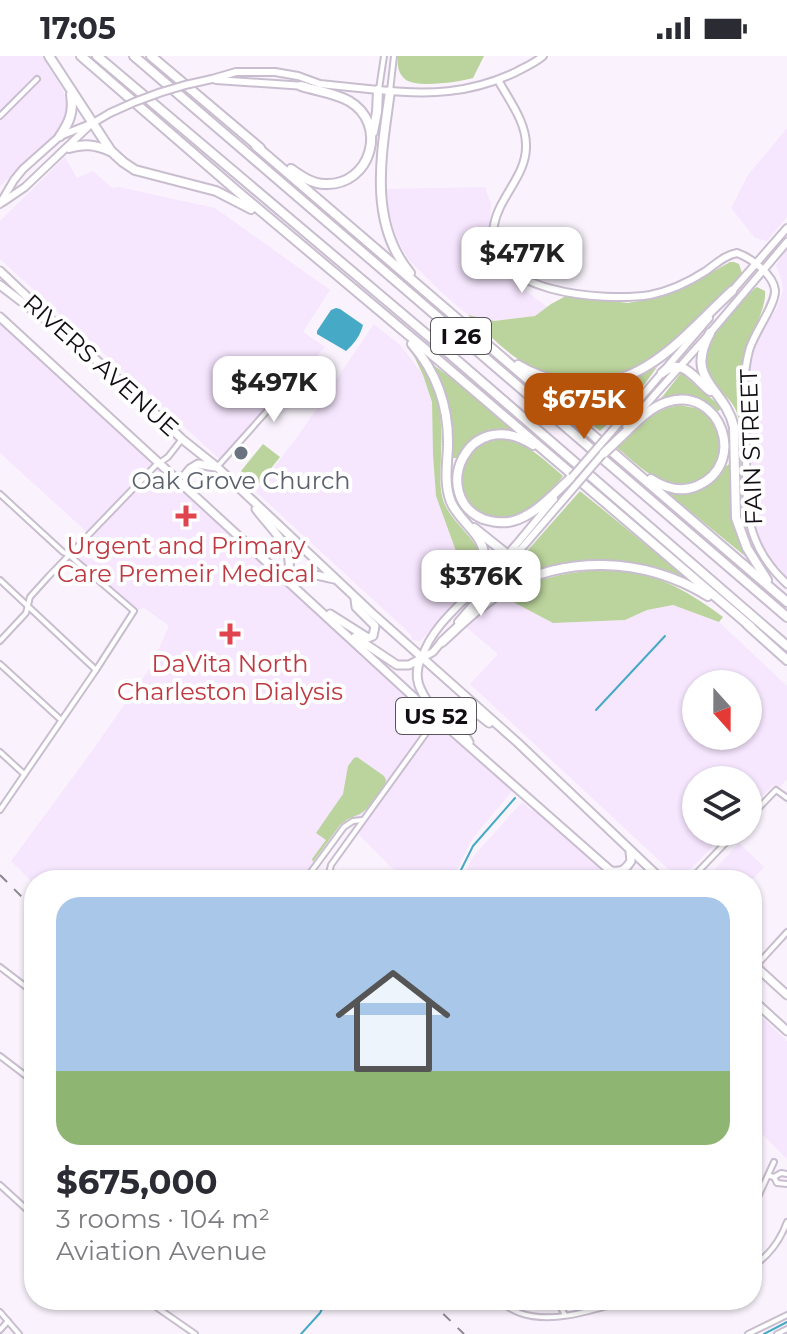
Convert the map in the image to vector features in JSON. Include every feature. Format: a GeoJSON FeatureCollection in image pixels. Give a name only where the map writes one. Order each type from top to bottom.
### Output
{"type":"FeatureCollection","features":[{"type":"Feature","properties":{"kind":"highway"},"geometry":{"type":"LineString","coordinates":[[49,56],[111,151],[123,162],[135,170],[216,191],[236,200],[297,242]]}},
{"type":"Feature","properties":{"kind":"highway"},"geometry":{"type":"LineString","coordinates":[[81,56],[787,660]]}},
{"type":"Feature","properties":{"kind":"highway","name":"I 26"},"geometry":{"type":"LineString","coordinates":[[97,56],[445,350],[787,646]]}},
{"type":"Feature","properties":{"kind":"highway","name":"I 26"},"geometry":{"type":"LineString","coordinates":[[134,56],[787,617]]}},
{"type":"Feature","properties":{"kind":"highway"},"geometry":{"type":"LineString","coordinates":[[151,56],[482,339],[609,453],[787,601]]}},
{"type":"Feature","properties":{"kind":"highway"},"geometry":{"type":"LineString","coordinates":[[60,136],[73,112],[67,83]]}},
{"type":"Feature","properties":{"kind":"highway"},"geometry":{"type":"LineString","coordinates":[[301,86],[350,102],[365,116],[371,130],[371,140]]}},
{"type":"Feature","properties":{"kind":"highway"},"geometry":{"type":"LineString","coordinates":[[256,146],[301,177],[323,184],[339,183],[361,171],[369,154],[378,90]]}},
{"type":"Feature","properties":{"kind":"highway"},"geometry":{"type":"LineString","coordinates":[[390,91],[380,201],[389,240],[406,268],[444,307]]}},
{"type":"Feature","properties":{"kind":"highway"},"geometry":{"type":"LineString","coordinates":[[69,148],[81,144],[111,151]]}},
{"type":"Feature","properties":{"kind":"highway"},"geometry":{"type":"LineString","coordinates":[[482,339],[523,369],[542,377],[586,385],[619,380],[657,361],[732,291]]}},
{"type":"Feature","properties":{"kind":"highway"},"geometry":{"type":"LineString","coordinates":[[374,307],[415,346],[439,387],[447,419],[447,485],[451,501],[478,537],[484,552],[484,568],[468,593]]}},
{"type":"Feature","properties":{"kind":"highway"},"geometry":{"type":"LineString","coordinates":[[710,333],[702,348],[701,365],[703,375],[728,409],[734,427],[736,518],[752,557],[767,580],[787,601]]}},
{"type":"Feature","properties":{"kind":"highway"},"geometry":{"type":"LineString","coordinates":[[662,373],[673,366],[680,366],[720,399]]}},
{"type":"Feature","properties":{"kind":"highway"},"geometry":{"type":"LineString","coordinates":[[673,401],[688,401],[704,407],[716,417],[724,437],[720,466],[708,479],[682,489],[657,483],[609,453],[623,428],[673,401]]}},
{"type":"Feature","properties":{"kind":"highway"},"geometry":{"type":"LineString","coordinates":[[505,434],[525,440],[570,473],[559,495],[517,520],[498,523],[478,517],[459,493],[457,483],[459,466],[472,445],[489,436],[505,434]]}},
{"type":"Feature","properties":{"kind":"highway"},"geometry":{"type":"LineString","coordinates":[[461,517],[506,554],[513,555],[519,551]]}},
{"type":"Feature","properties":{"kind":"highway"},"geometry":{"type":"LineString","coordinates":[[442,642],[478,609],[510,587],[551,571],[597,564],[638,568],[675,578],[716,601],[751,627]]}},
{"type":"Feature","properties":{"kind":"main road","name":"RIVERS AVENUE"},"geometry":{"type":"LineString","coordinates":[[0,271],[517,742],[651,870]]}},
{"type":"Feature","properties":{"kind":"main road"},"geometry":{"type":"LineString","coordinates":[[0,285],[31,311],[62,330]]}},
{"type":"Feature","properties":{"kind":"main road","name":"RIVERS AVENUE"},"geometry":{"type":"LineString","coordinates":[[0,318],[437,718],[611,870]]}},
{"type":"Feature","properties":{"kind":"main road"},"geometry":{"type":"LineString","coordinates":[[193,493],[185,475],[190,469],[198,464],[217,467]]}},
{"type":"Feature","properties":{"kind":"main road"},"geometry":{"type":"LineString","coordinates":[[246,494],[284,544],[291,564],[286,579]]}},
{"type":"Feature","properties":{"kind":"main road"},"geometry":{"type":"LineString","coordinates":[[286,579],[302,574],[336,580]]}},
{"type":"Feature","properties":{"kind":"main road"},"geometry":{"type":"LineString","coordinates":[[308,600],[360,635],[371,637],[375,626],[356,607],[355,597]]}},
{"type":"Feature","properties":{"kind":"main road"},"geometry":{"type":"LineString","coordinates":[[330,620],[392,663],[409,665],[422,658]]}},
{"type":"Feature","properties":{"kind":"main road"},"geometry":{"type":"LineString","coordinates":[[422,658],[416,679],[437,718]]}},
{"type":"Feature","properties":{"kind":"main road"},"geometry":{"type":"LineString","coordinates":[[475,752],[458,723],[467,713],[480,716],[517,742]]}},
{"type":"Feature","properties":{"kind":"main road"},"geometry":{"type":"LineString","coordinates":[[623,870],[631,861],[630,851]]}},
{"type":"Feature","properties":{"kind":"main road"},"geometry":{"type":"LineString","coordinates":[[762,972],[787,995]]}},
{"type":"Feature","properties":{"kind":"main road"},"geometry":{"type":"LineString","coordinates":[[762,1008],[787,1031]]}},
{"type":"Feature","properties":{"kind":"street"},"geometry":{"type":"LineString","coordinates":[[378,90],[384,56]]}},
{"type":"Feature","properties":{"kind":"street"},"geometry":{"type":"LineString","coordinates":[[390,91],[394,56]]}},
{"type":"Feature","properties":{"kind":"street"},"geometry":{"type":"LineString","coordinates":[[212,79],[301,86],[320,84],[413,93],[450,92],[498,80],[543,56]]}},
{"type":"Feature","properties":{"kind":"street"},"geometry":{"type":"LineString","coordinates":[[1,203],[23,169],[60,136],[151,95],[236,72],[298,76],[320,84]]}},
{"type":"Feature","properties":{"kind":"street"},"geometry":{"type":"LineString","coordinates":[[1,114],[37,79]]}},
{"type":"Feature","properties":{"kind":"street"},"geometry":{"type":"LineString","coordinates":[[498,80],[526,139],[525,159],[498,211],[493,228],[495,246],[501,260],[516,274],[551,290],[622,298],[657,294],[680,286],[734,253],[744,256],[763,271]]}},
{"type":"Feature","properties":{"kind":"street"},"geometry":{"type":"LineString","coordinates":[[1,203],[25,187],[93,123]]}},
{"type":"Feature","properties":{"kind":"street"},"geometry":{"type":"LineString","coordinates":[[623,428],[662,373],[787,228]]}},
{"type":"Feature","properties":{"kind":"street"},"geometry":{"type":"LineString","coordinates":[[570,473],[623,428],[710,333],[787,242]]}},
{"type":"Feature","properties":{"kind":"street","name":"FAIN STREET"},"geometry":{"type":"LineString","coordinates":[[763,271],[771,280],[775,293],[751,343],[746,365],[748,512],[755,539],[764,556],[787,584]]}},
{"type":"Feature","properties":{"kind":"street"},"geometry":{"type":"LineString","coordinates":[[217,467],[310,363]]}},
{"type":"Feature","properties":{"kind":"street"},"geometry":{"type":"LineString","coordinates":[[0,641],[26,613],[30,597],[182,439]]}},
{"type":"Feature","properties":{"kind":"street"},"geometry":{"type":"LineString","coordinates":[[422,658],[425,644],[468,593],[483,581],[559,495],[609,453]]}},
{"type":"Feature","properties":{"kind":"street"},"geometry":{"type":"LineString","coordinates":[[0,494],[134,611],[0,810]]}},
{"type":"Feature","properties":{"kind":"street"},"geometry":{"type":"LineString","coordinates":[[422,658],[433,652],[519,551],[559,495]]}},
{"type":"Feature","properties":{"kind":"street"},"geometry":{"type":"LineString","coordinates":[[0,580],[96,670]]}},
{"type":"Feature","properties":{"kind":"street"},"geometry":{"type":"LineString","coordinates":[[0,664],[61,720]]}},
{"type":"Feature","properties":{"kind":"street"},"geometry":{"type":"LineString","coordinates":[[330,870],[437,718]]}},
{"type":"Feature","properties":{"kind":"street"},"geometry":{"type":"LineString","coordinates":[[0,752],[24,774]]}},
{"type":"Feature","properties":{"kind":"street"},"geometry":{"type":"LineString","coordinates":[[762,804],[776,790],[787,798]]}},
{"type":"Feature","properties":{"kind":"street"},"geometry":{"type":"LineString","coordinates":[[312,870],[344,827],[364,819]]}},
{"type":"Feature","properties":{"kind":"street"},"geometry":{"type":"LineString","coordinates":[[700,870],[723,846]]}},
{"type":"Feature","properties":{"kind":"street"},"geometry":{"type":"LineString","coordinates":[[762,957],[787,932]]}},
{"type":"Feature","properties":{"kind":"street"},"geometry":{"type":"LineString","coordinates":[[0,967],[24,985]]}},
{"type":"Feature","properties":{"kind":"street"},"geometry":{"type":"LineString","coordinates":[[0,1056],[24,1074]]}},
{"type":"Feature","properties":{"kind":"street"},"geometry":{"type":"LineString","coordinates":[[762,1193],[772,1176],[774,1162]]}},
{"type":"Feature","properties":{"kind":"street"},"geometry":{"type":"LineString","coordinates":[[772,1176],[787,1174]]}},
{"type":"Feature","properties":{"kind":"street"},"geometry":{"type":"LineString","coordinates":[[772,1176],[777,1183],[787,1184]]}},
{"type":"Feature","properties":{"kind":"street"},"geometry":{"type":"LineString","coordinates":[[0,1185],[24,1207]]}},
{"type":"Feature","properties":{"kind":"street"},"geometry":{"type":"LineString","coordinates":[[762,1259],[772,1251],[787,1222]]}},
{"type":"Feature","properties":{"kind":"street"},"geometry":{"type":"LineString","coordinates":[[160,1310],[194,1334]]}},
{"type":"Feature","properties":{"kind":"street"},"geometry":{"type":"LineString","coordinates":[[514,1310],[540,1317],[584,1310]]}},
{"type":"Feature","properties":{"kind":"street"},"geometry":{"type":"LineString","coordinates":[[562,1310],[565,1315]]}},
{"type":"Feature","properties":{"kind":"street"},"geometry":{"type":"LineString","coordinates":[[0,1312],[19,1334]]}},
{"type":"Feature","properties":{"kind":"street"},"geometry":{"type":"LineString","coordinates":[[752,1333],[787,1315]]}},
{"type":"Feature","properties":{"kind":"street"},"geometry":{"type":"LineString","coordinates":[[0,1330],[8,1321]]}},
{"type":"Feature","properties":{"kind":"street"},"geometry":{"type":"LineString","coordinates":[[777,1334],[787,1329]]}},
{"type":"Feature","properties":{"kind":"shaded area"},"geometry":{"type":"Polygon","coordinates":[[[0,56],[42,56],[63,90],[68,112],[61,128],[0,186],[0,56]]]}},
{"type":"Feature","properties":{"kind":"shaded area"},"geometry":{"type":"Polygon","coordinates":[[[787,128],[787,217],[767,241],[755,238],[731,208],[748,175],[787,128]]]}},
{"type":"Feature","properties":{"kind":"shaded area"},"geometry":{"type":"Polygon","coordinates":[[[65,157],[77,178],[93,171],[112,188],[215,208],[330,290],[303,332],[325,347],[223,462],[0,259],[0,221],[65,157]]]}},
{"type":"Feature","properties":{"kind":"shaded area"},"geometry":{"type":"Polygon","coordinates":[[[485,187],[491,204],[489,241],[495,259],[512,280],[547,307],[535,316],[494,321],[468,315],[408,259],[397,239],[386,189],[485,187]]]}},
{"type":"Feature","properties":{"kind":"shaded area"},"geometry":{"type":"Polygon","coordinates":[[[787,249],[787,577],[766,553],[754,520],[748,389],[756,345],[783,291],[776,265],[787,249]]]}},
{"type":"Feature","properties":{"kind":"shaded area"},"geometry":{"type":"Polygon","coordinates":[[[0,324],[512,791],[472,839],[457,870],[394,870],[360,836],[357,829],[363,820],[353,821],[344,827],[312,870],[24,870],[24,874],[11,861],[150,668],[169,626],[144,608],[134,611],[69,555],[89,534],[0,453],[0,324]]]}},
{"type":"Feature","properties":{"kind":"shaded area"},"geometry":{"type":"Polygon","coordinates":[[[374,324],[401,346],[423,375],[432,402],[436,496],[469,587],[420,641],[412,640],[403,627],[255,491],[296,439],[374,324]]]}},
{"type":"Feature","properties":{"kind":"shaded area"},"geometry":{"type":"Polygon","coordinates":[[[502,596],[553,623],[625,620],[647,610],[673,605],[719,622],[787,686],[787,779],[780,787],[773,785],[762,796],[762,766],[682,766],[682,846],[713,846],[690,870],[669,870],[470,684],[498,654],[465,626],[502,596]]]}},
{"type":"Feature","properties":{"kind":"shaded area"},"geometry":{"type":"Polygon","coordinates":[[[522,802],[602,870],[467,870],[472,858],[522,802]]]}},
{"type":"Feature","properties":{"kind":"shaded area"},"geometry":{"type":"Polygon","coordinates":[[[736,846],[742,846],[764,867],[761,870],[714,870],[736,846]]]}},
{"type":"Feature","properties":{"kind":"shaded area"},"geometry":{"type":"Polygon","coordinates":[[[762,1017],[787,1041],[787,1159],[762,1134],[762,1017]]]}},
{"type":"Feature","properties":{"kind":"green space"},"geometry":{"type":"Polygon","coordinates":[[[398,56],[484,56],[473,78],[429,84],[403,78],[398,56]]]}},
{"type":"Feature","properties":{"kind":"green space"},"geometry":{"type":"Polygon","coordinates":[[[730,262],[739,264],[742,273],[681,335],[636,367],[603,378],[565,377],[533,368],[505,349],[468,315],[494,321],[535,316],[566,296],[628,303],[660,297],[684,288],[730,262]]]}},
{"type":"Feature","properties":{"kind":"green space"},"geometry":{"type":"Polygon","coordinates":[[[757,287],[765,291],[765,298],[743,359],[740,424],[733,406],[707,370],[705,358],[716,333],[757,287]]]}},
{"type":"Feature","properties":{"kind":"green space"},"geometry":{"type":"Polygon","coordinates":[[[413,354],[429,376],[438,400],[442,496],[452,517],[474,542],[481,560],[479,571],[469,587],[436,496],[432,402],[413,354]]]}},
{"type":"Feature","properties":{"kind":"green space"},"geometry":{"type":"Polygon","coordinates":[[[432,364],[514,430],[481,435],[463,450],[459,458],[451,458],[448,410],[432,364]]]}},
{"type":"Feature","properties":{"kind":"green space"},"geometry":{"type":"Polygon","coordinates":[[[657,367],[634,399],[600,431],[531,375],[595,387],[624,382],[657,367]]]}},
{"type":"Feature","properties":{"kind":"green space"},"geometry":{"type":"Polygon","coordinates":[[[681,373],[721,409],[718,411],[705,402],[690,398],[659,401],[681,373]]]}},
{"type":"Feature","properties":{"kind":"green space"},"geometry":{"type":"Polygon","coordinates":[[[681,405],[697,409],[712,421],[719,433],[721,447],[711,472],[700,480],[685,484],[668,483],[655,477],[616,447],[654,415],[681,405]]]}},
{"type":"Feature","properties":{"kind":"green space"},"geometry":{"type":"Polygon","coordinates":[[[499,438],[526,447],[563,476],[533,505],[507,517],[485,515],[470,503],[463,485],[464,466],[476,449],[499,438]]]}},
{"type":"Feature","properties":{"kind":"green space"},"geometry":{"type":"Polygon","coordinates":[[[263,444],[280,457],[257,486],[241,471],[263,444]]]}},
{"type":"Feature","properties":{"kind":"green space"},"geometry":{"type":"Polygon","coordinates":[[[732,463],[735,510],[745,556],[665,491],[700,489],[732,463]]]}},
{"type":"Feature","properties":{"kind":"green space"},"geometry":{"type":"Polygon","coordinates":[[[580,491],[686,580],[638,564],[592,562],[545,571],[499,589],[513,567],[580,491]]]}},
{"type":"Feature","properties":{"kind":"green space"},"geometry":{"type":"Polygon","coordinates":[[[619,569],[674,586],[723,617],[719,622],[673,605],[647,610],[625,620],[553,623],[502,596],[559,575],[619,569]]]}},
{"type":"Feature","properties":{"kind":"green space"},"geometry":{"type":"Polygon","coordinates":[[[357,757],[384,776],[385,784],[368,808],[340,825],[313,862],[326,840],[316,833],[343,794],[348,766],[357,757]]]}},
{"type":"Feature","properties":{"kind":"water"},"geometry":{"type":"Polygon","coordinates":[[[336,308],[363,325],[346,351],[317,334],[331,310],[336,308]]]}},
{"type":"Feature","properties":{"kind":"waterway"},"geometry":{"type":"LineString","coordinates":[[596,710],[665,636]]}},
{"type":"Feature","properties":{"kind":"waterway"},"geometry":{"type":"LineString","coordinates":[[461,870],[473,846],[515,798]]}},
{"type":"Feature","properties":{"kind":"waterway"},"geometry":{"type":"LineString","coordinates":[[301,1334],[321,1310]]}},
{"type":"Feature","properties":{"kind":"waterway"},"geometry":{"type":"LineString","coordinates":[[764,1334],[787,1322]]}},
{"type":"Feature","properties":{"kind":"railway"},"geometry":{"type":"LineString","coordinates":[[0,875],[24,899]]}},
{"type":"Feature","properties":{"kind":"railway"},"geometry":{"type":"LineString","coordinates":[[439,1310],[464,1334]]}},
{"type":"Feature","properties":{"kind":"place","name":"Oak Grove Church"},"geometry":{"type":"Point","coordinates":[241,453]}},
{"type":"Feature","properties":{"kind":"place","name":"Urgent and Primary Care Premeir Medical"},"geometry":{"type":"Point","coordinates":[186,516]}},
{"type":"Feature","properties":{"kind":"place","name":"DaVita North Charleston Dialysis"},"geometry":{"type":"Point","coordinates":[230,634]}}]}
